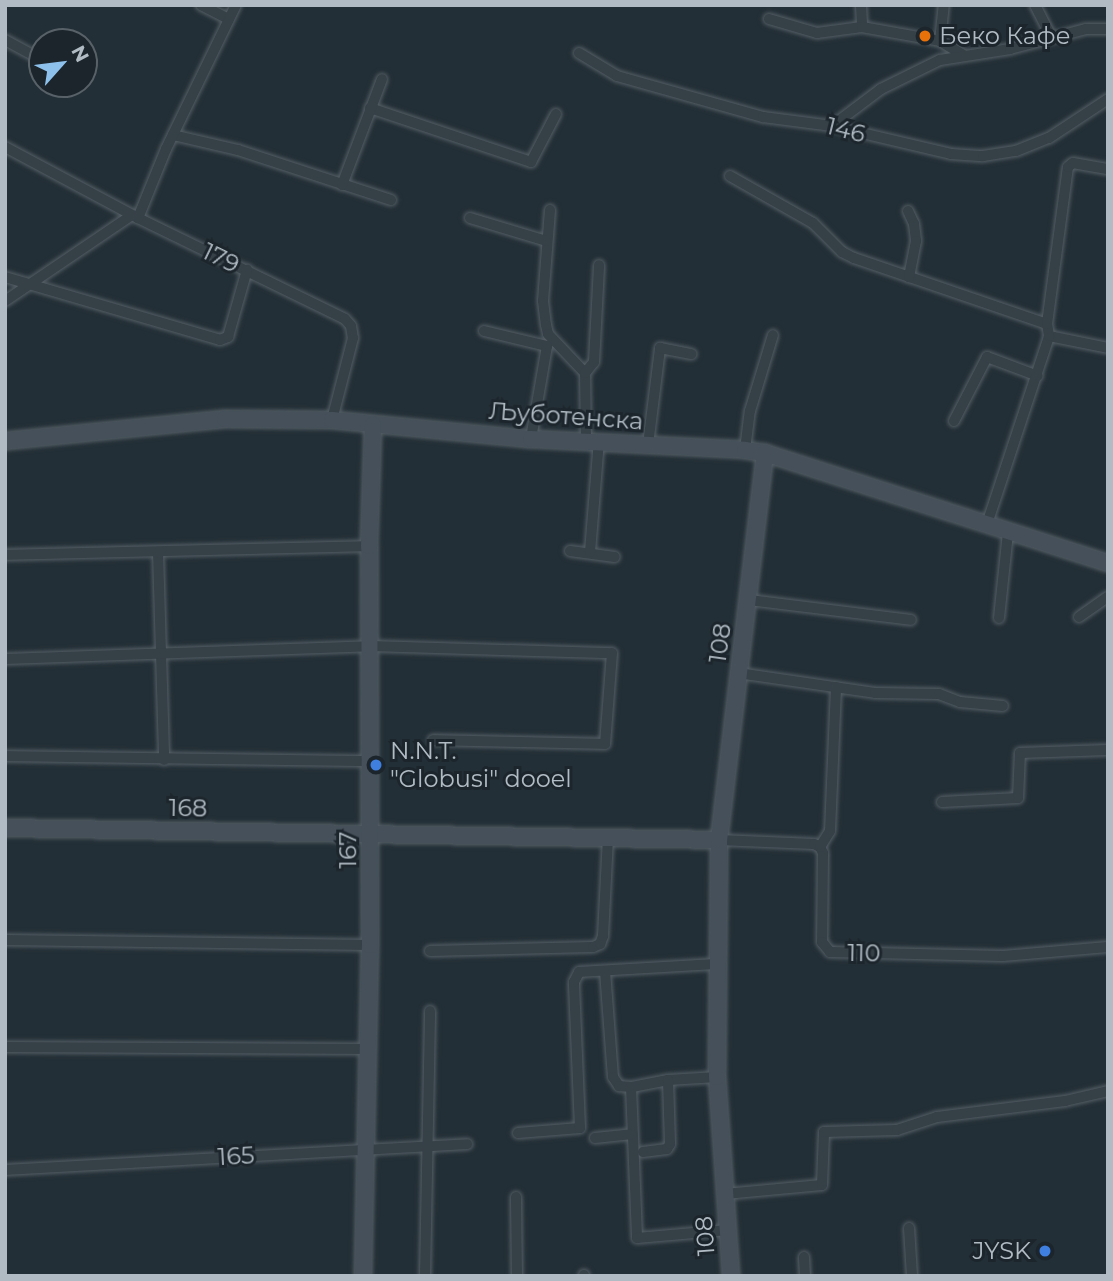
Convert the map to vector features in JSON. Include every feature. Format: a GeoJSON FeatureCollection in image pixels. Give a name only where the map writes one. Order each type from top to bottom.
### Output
{"type":"FeatureCollection","features":[{"type":"Feature","properties":{"kind":"street"},"geometry":{"type":"LineString","coordinates":[[201,5],[229,19]]}},
{"type":"Feature","properties":{"kind":"street"},"geometry":{"type":"LineString","coordinates":[[5,301],[135,216],[236,5]]}},
{"type":"Feature","properties":{"kind":"street"},"geometry":{"type":"LineString","coordinates":[[861,5],[862,27]]}},
{"type":"Feature","properties":{"kind":"street"},"geometry":{"type":"LineString","coordinates":[[940,41],[944,5]]}},
{"type":"Feature","properties":{"kind":"street"},"geometry":{"type":"LineString","coordinates":[[1035,5],[1052,38]]}},
{"type":"Feature","properties":{"kind":"street"},"geometry":{"type":"LineString","coordinates":[[769,19],[817,33],[862,27],[940,41],[963,55]]}},
{"type":"Feature","properties":{"kind":"street"},"geometry":{"type":"LineString","coordinates":[[832,126],[881,89],[940,60],[963,55],[983,55],[1086,29],[1108,29]]}},
{"type":"Feature","properties":{"kind":"street"},"geometry":{"type":"LineString","coordinates":[[5,40],[28,52]]}},
{"type":"Feature","properties":{"kind":"street","name":"146"},"geometry":{"type":"LineString","coordinates":[[579,54],[617,76],[763,117],[832,126],[928,149],[983,156],[1016,150],[1049,138],[1108,99]]}},
{"type":"Feature","properties":{"kind":"street"},"geometry":{"type":"LineString","coordinates":[[342,185],[382,79]]}},
{"type":"Feature","properties":{"kind":"street"},"geometry":{"type":"LineString","coordinates":[[370,108],[531,162],[556,114]]}},
{"type":"Feature","properties":{"kind":"street"},"geometry":{"type":"LineString","coordinates":[[173,135],[238,150],[391,200]]}},
{"type":"Feature","properties":{"kind":"street","name":"179"},"geometry":{"type":"LineString","coordinates":[[5,147],[135,216],[345,319],[351,326],[353,338],[332,420]]}},
{"type":"Feature","properties":{"kind":"street"},"geometry":{"type":"LineString","coordinates":[[987,524],[1049,337],[1048,324],[1068,167],[1073,163],[1108,169]]}},
{"type":"Feature","properties":{"kind":"street"},"geometry":{"type":"LineString","coordinates":[[730,176],[813,223],[842,252],[909,278],[1048,324]]}},
{"type":"Feature","properties":{"kind":"street"},"geometry":{"type":"LineString","coordinates":[[550,209],[543,301],[548,334],[585,373],[593,441],[590,552]]}},
{"type":"Feature","properties":{"kind":"street"},"geometry":{"type":"LineString","coordinates":[[908,211],[914,225],[916,241],[909,278]]}},
{"type":"Feature","properties":{"kind":"street"},"geometry":{"type":"LineString","coordinates":[[470,218],[546,241]]}},
{"type":"Feature","properties":{"kind":"street"},"geometry":{"type":"LineString","coordinates":[[585,373],[594,362],[599,265]]}},
{"type":"Feature","properties":{"kind":"street"},"geometry":{"type":"LineString","coordinates":[[5,277],[33,283],[220,340],[228,337],[247,270]]}},
{"type":"Feature","properties":{"kind":"street"},"geometry":{"type":"LineString","coordinates":[[484,331],[547,346],[531,439]]}},
{"type":"Feature","properties":{"kind":"street"},"geometry":{"type":"LineString","coordinates":[[745,450],[750,411],[773,335]]}},
{"type":"Feature","properties":{"kind":"street"},"geometry":{"type":"LineString","coordinates":[[1049,337],[1108,348]]}},
{"type":"Feature","properties":{"kind":"street"},"geometry":{"type":"LineString","coordinates":[[648,445],[660,348],[691,354]]}},
{"type":"Feature","properties":{"kind":"street"},"geometry":{"type":"LineString","coordinates":[[954,421],[987,357],[1038,376]]}},
{"type":"Feature","properties":{"kind":"street","name":"Љуботенска"},"geometry":{"type":"LineString","coordinates":[[5,441],[225,419],[332,420],[531,439],[745,450],[765,453],[1108,563]]}},
{"type":"Feature","properties":{"kind":"street","name":"167"},"geometry":{"type":"LineString","coordinates":[[363,1276],[370,945],[369,546],[373,425]]}},
{"type":"Feature","properties":{"kind":"street","name":"108"},"geometry":{"type":"LineString","coordinates":[[731,1276],[717,1077],[719,840],[765,453]]}},
{"type":"Feature","properties":{"kind":"street"},"geometry":{"type":"LineString","coordinates":[[999,618],[1008,532]]}},
{"type":"Feature","properties":{"kind":"street"},"geometry":{"type":"LineString","coordinates":[[5,555],[369,546]]}},
{"type":"Feature","properties":{"kind":"street"},"geometry":{"type":"LineString","coordinates":[[570,551],[615,557]]}},
{"type":"Feature","properties":{"kind":"street"},"geometry":{"type":"LineString","coordinates":[[158,552],[164,760]]}},
{"type":"Feature","properties":{"kind":"street"},"geometry":{"type":"LineString","coordinates":[[1079,617],[1108,597]]}},
{"type":"Feature","properties":{"kind":"street"},"geometry":{"type":"LineString","coordinates":[[749,600],[911,620]]}},
{"type":"Feature","properties":{"kind":"street"},"geometry":{"type":"LineString","coordinates":[[5,659],[370,646],[612,653],[605,744],[433,740]]}},
{"type":"Feature","properties":{"kind":"street"},"geometry":{"type":"LineString","coordinates":[[738,673],[875,693],[939,694],[960,702],[1003,706]]}},
{"type":"Feature","properties":{"kind":"street"},"geometry":{"type":"LineString","coordinates":[[370,834],[608,836],[814,844],[820,847],[830,831],[836,687]]}},
{"type":"Feature","properties":{"kind":"street"},"geometry":{"type":"LineString","coordinates":[[942,802],[1018,798],[1020,753],[1108,750]]}},
{"type":"Feature","properties":{"kind":"street"},"geometry":{"type":"LineString","coordinates":[[5,756],[371,761]]}},
{"type":"Feature","properties":{"kind":"street","name":"168"},"geometry":{"type":"LineString","coordinates":[[5,828],[370,834]]}},
{"type":"Feature","properties":{"kind":"street"},"geometry":{"type":"LineString","coordinates":[[430,951],[593,947],[600,944],[603,936],[608,836]]}},
{"type":"Feature","properties":{"kind":"street","name":"110"},"geometry":{"type":"LineString","coordinates":[[820,847],[823,853],[822,942],[830,952],[1003,956],[1108,947]]}},
{"type":"Feature","properties":{"kind":"street"},"geometry":{"type":"LineString","coordinates":[[5,940],[370,945]]}},
{"type":"Feature","properties":{"kind":"street"},"geometry":{"type":"LineString","coordinates":[[518,1133],[580,1128],[574,982],[579,972],[716,964]]}},
{"type":"Feature","properties":{"kind":"street"},"geometry":{"type":"LineString","coordinates":[[605,971],[613,1077],[619,1086],[717,1077]]}},
{"type":"Feature","properties":{"kind":"street"},"geometry":{"type":"LineString","coordinates":[[425,1276],[430,1011]]}},
{"type":"Feature","properties":{"kind":"street"},"geometry":{"type":"LineString","coordinates":[[5,1047],[366,1049]]}},
{"type":"Feature","properties":{"kind":"street"},"geometry":{"type":"LineString","coordinates":[[643,1152],[667,1149],[670,1144],[668,1080]]}},
{"type":"Feature","properties":{"kind":"street"},"geometry":{"type":"LineString","coordinates":[[631,1087],[636,1238],[728,1230]]}},
{"type":"Feature","properties":{"kind":"street","name":"108"},"geometry":{"type":"LineString","coordinates":[[725,1194],[822,1185],[824,1132],[897,1130],[937,1117],[1065,1101],[1108,1091]]}},
{"type":"Feature","properties":{"kind":"street"},"geometry":{"type":"LineString","coordinates":[[595,1138],[632,1134]]}},
{"type":"Feature","properties":{"kind":"street","name":"165"},"geometry":{"type":"LineString","coordinates":[[5,1170],[467,1144]]}},
{"type":"Feature","properties":{"kind":"street"},"geometry":{"type":"LineString","coordinates":[[516,1197],[517,1276]]}},
{"type":"Feature","properties":{"kind":"street"},"geometry":{"type":"LineString","coordinates":[[909,1228],[912,1276]]}},
{"type":"Feature","properties":{"kind":"street"},"geometry":{"type":"LineString","coordinates":[[804,1257],[805,1276]]}},
{"type":"Feature","properties":{"kind":"place","name":"Беко Кафе"},"geometry":{"type":"Point","coordinates":[925,36]}},
{"type":"Feature","properties":{"kind":"place","name":"N.N.T. \"Globusi\" dooel"},"geometry":{"type":"Point","coordinates":[376,765]}},
{"type":"Feature","properties":{"kind":"place","name":"JYSK"},"geometry":{"type":"Point","coordinates":[1045,1251]}}]}
